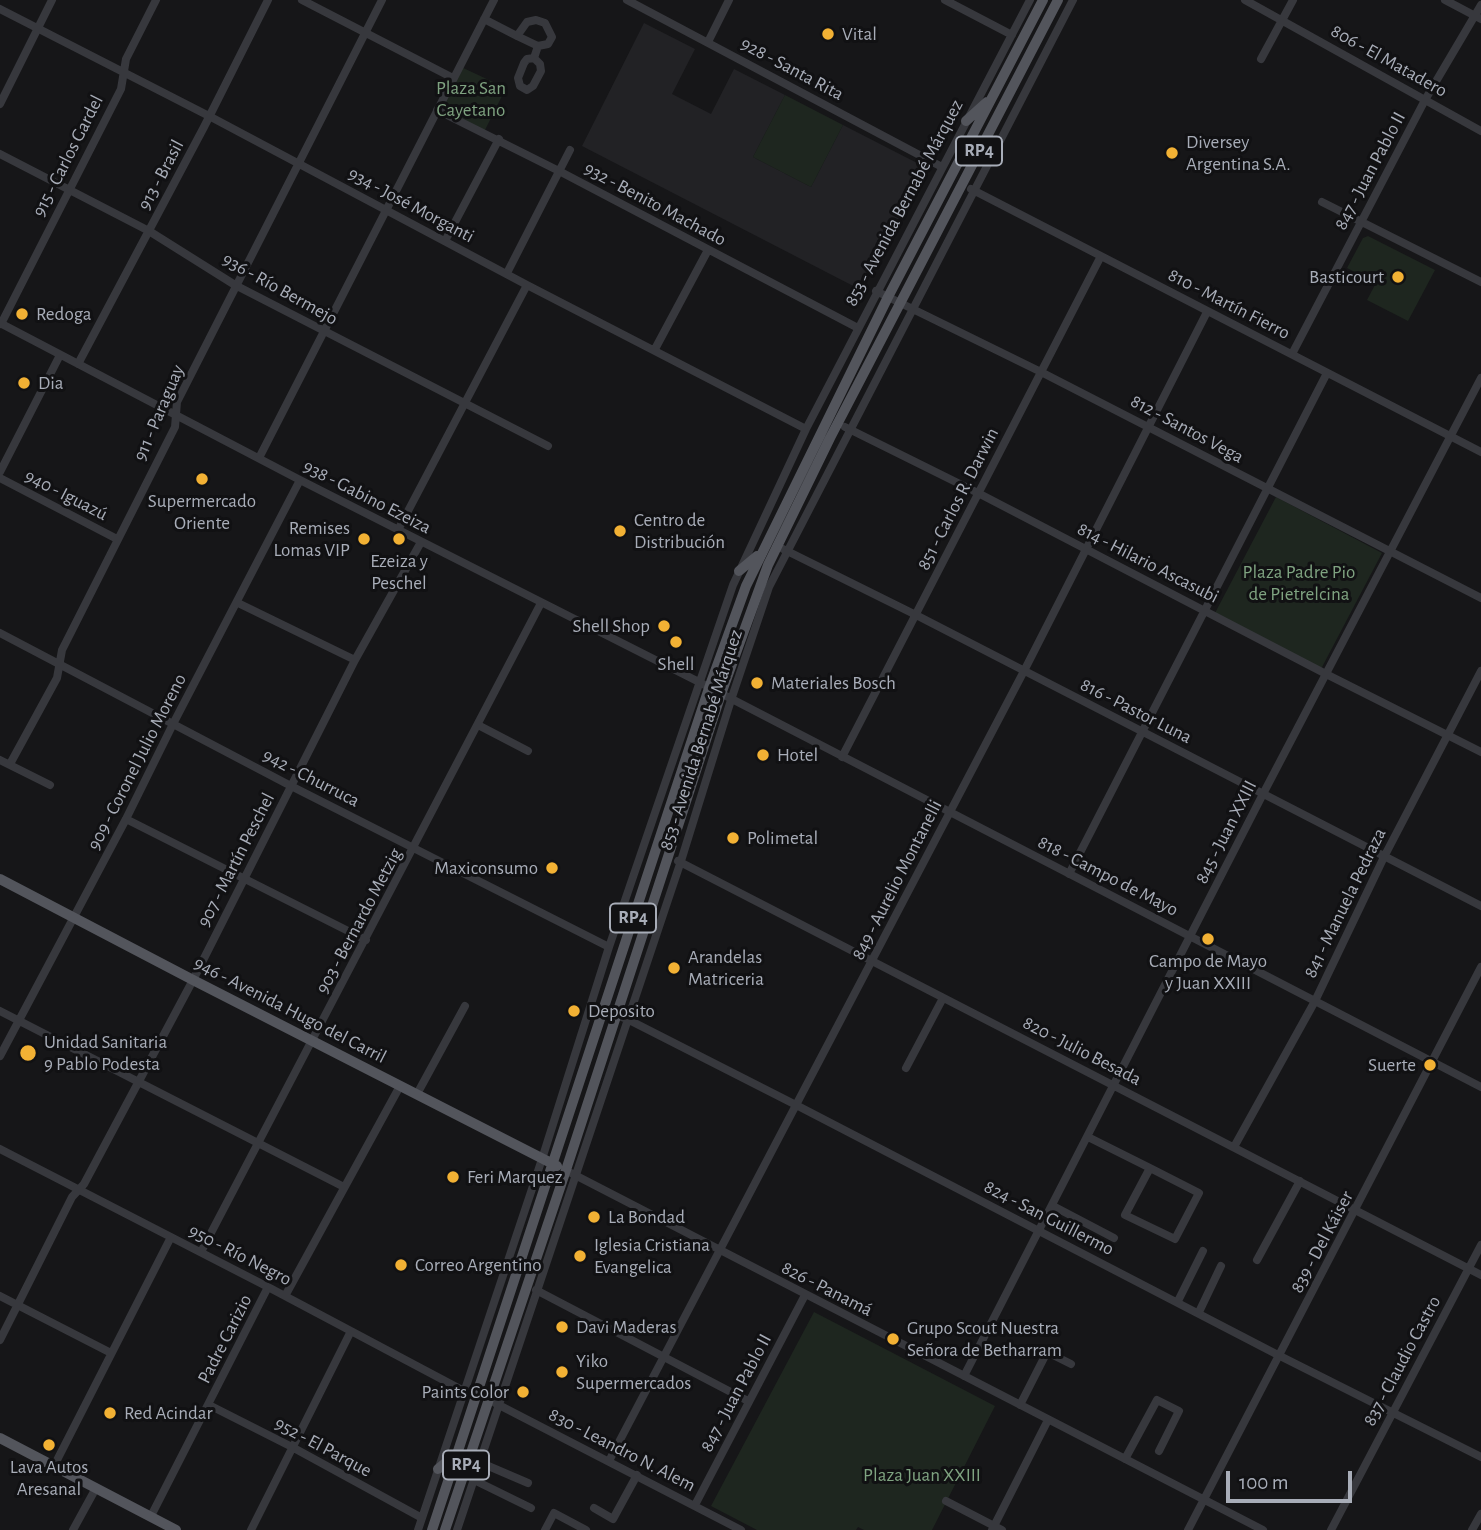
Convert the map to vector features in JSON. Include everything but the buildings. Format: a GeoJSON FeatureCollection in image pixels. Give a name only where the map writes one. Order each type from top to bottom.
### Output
{"type":"FeatureCollection","features":[{"type":"Feature","properties":{"kind":"main road","name":"853 - Avenida Bernabé Márquez"},"geometry":{"type":"LineString","coordinates":[[432,1530],[547,1161],[603,1010],[704,685],[760,554],[887,297],[1043,0]]}},
{"type":"Feature","properties":{"kind":"main road","name":"853 - Avenida Bernabé Márquez"},"geometry":{"type":"LineString","coordinates":[[445,1530],[487,1400],[571,1172],[616,1015],[667,857],[726,697],[759,588],[781,548],[838,423],[1058,0]]}},
{"type":"Feature","properties":{"kind":"main road"},"geometry":{"type":"LineString","coordinates":[[966,121],[992,98]]}},
{"type":"Feature","properties":{"kind":"main road"},"geometry":{"type":"LineString","coordinates":[[739,571],[760,554]]}},
{"type":"Feature","properties":{"kind":"main road","name":"946 - Avenida Hugo del Carril"},"geometry":{"type":"LineString","coordinates":[[0,878],[313,1042],[571,1172]]}},
{"type":"Feature","properties":{"kind":"main road"},"geometry":{"type":"LineString","coordinates":[[0,1438],[176,1530]]}},
{"type":"Feature","properties":{"kind":"main road"},"geometry":{"type":"LineString","coordinates":[[438,1469],[458,1452]]}},
{"type":"Feature","properties":{"kind":"street"},"geometry":{"type":"LineString","coordinates":[[0,104],[52,0]]}},
{"type":"Feature","properties":{"kind":"street","name":"915 - Carlos Gardel"},"geometry":{"type":"LineString","coordinates":[[1,324],[121,89],[125,59],[156,0]]}},
{"type":"Feature","properties":{"kind":"street","name":"913 - Brasil"},"geometry":{"type":"LineString","coordinates":[[78,364],[268,0]]}},
{"type":"Feature","properties":{"kind":"street"},"geometry":{"type":"LineString","coordinates":[[302,0],[453,78]]}},
{"type":"Feature","properties":{"kind":"street","name":"911 - Paraguay"},"geometry":{"type":"LineString","coordinates":[[10,764],[57,678],[62,650],[175,427],[177,402],[382,0]]}},
{"type":"Feature","properties":{"kind":"street"},"geometry":{"type":"LineString","coordinates":[[259,458],[494,0]]}},
{"type":"Feature","properties":{"kind":"street","name":"928 - Santa Rita"},"geometry":{"type":"LineString","coordinates":[[627,0],[942,166]]}},
{"type":"Feature","properties":{"kind":"street"},"geometry":{"type":"LineString","coordinates":[[708,42],[729,0]]}},
{"type":"Feature","properties":{"kind":"street"},"geometry":{"type":"LineString","coordinates":[[945,0],[1012,35]]}},
{"type":"Feature","properties":{"kind":"street","name":"853 - Avenida Bernabé Márquez"},"geometry":{"type":"LineString","coordinates":[[418,1530],[464,1391],[547,1161],[609,947],[704,685],[739,571],[806,429],[876,291],[1030,0]]}},
{"type":"Feature","properties":{"kind":"street","name":"853 - Avenida Bernabé Márquez"},"geometry":{"type":"LineString","coordinates":[[781,548],[849,429],[1073,0]]}},
{"type":"Feature","properties":{"kind":"street","name":"806 - El Matadero"},"geometry":{"type":"LineString","coordinates":[[1245,0],[1481,131]]}},
{"type":"Feature","properties":{"kind":"street"},"geometry":{"type":"LineString","coordinates":[[1261,59],[1293,0]]}},
{"type":"Feature","properties":{"kind":"street"},"geometry":{"type":"LineString","coordinates":[[1445,0],[1478,18]]}},
{"type":"Feature","properties":{"kind":"street","name":"847 - Juan Pablo II"},"geometry":{"type":"LineString","coordinates":[[1292,354],[1425,100],[1478,18],[1481,5]]}},
{"type":"Feature","properties":{"kind":"street","name":"934 - José Morganti"},"geometry":{"type":"LineString","coordinates":[[0,9],[806,429]]}},
{"type":"Feature","properties":{"kind":"street"},"geometry":{"type":"LineString","coordinates":[[484,19],[517,36],[538,46],[548,44],[552,37],[548,27],[541,21],[527,22],[517,36]]}},
{"type":"Feature","properties":{"kind":"street"},"geometry":{"type":"LineString","coordinates":[[534,58],[538,46]]}},
{"type":"Feature","properties":{"kind":"street","name":"932 - Benito Machado"},"geometry":{"type":"LineString","coordinates":[[437,110],[499,139],[858,328]]}},
{"type":"Feature","properties":{"kind":"street"},"geometry":{"type":"LineString","coordinates":[[445,242],[499,139]]}},
{"type":"Feature","properties":{"kind":"street"},"geometry":{"type":"LineString","coordinates":[[507,274],[570,150]]}},
{"type":"Feature","properties":{"kind":"street","name":"936 - Río Bermejo"},"geometry":{"type":"LineString","coordinates":[[0,154],[149,231],[235,285],[548,446]]}},
{"type":"Feature","properties":{"kind":"street","name":"810 - Martín Fierro"},"geometry":{"type":"LineString","coordinates":[[962,184],[1481,452]]}},
{"type":"Feature","properties":{"kind":"street"},"geometry":{"type":"LineString","coordinates":[[1322,202],[1481,282]]}},
{"type":"Feature","properties":{"kind":"street"},"geometry":{"type":"LineString","coordinates":[[654,349],[708,250]]}},
{"type":"Feature","properties":{"kind":"street","name":"851 - Carlos R. Darwin"},"geometry":{"type":"LineString","coordinates":[[842,757],[1101,256]]}},
{"type":"Feature","properties":{"kind":"street"},"geometry":{"type":"LineString","coordinates":[[398,530],[527,285]]}},
{"type":"Feature","properties":{"kind":"street","name":"812 - Santos Vega"},"geometry":{"type":"LineString","coordinates":[[876,291],[1148,426],[1481,598]]}},
{"type":"Feature","properties":{"kind":"street","name":"849 - Aurelio Montanelli"},"geometry":{"type":"LineString","coordinates":[[609,1461],[873,962],[1207,312]]}},
{"type":"Feature","properties":{"kind":"street","name":"938 - Gabino Ezeiza"},"geometry":{"type":"LineString","coordinates":[[1,324],[726,697]]}},
{"type":"Feature","properties":{"kind":"street"},"geometry":{"type":"LineString","coordinates":[[0,472],[60,355]]}},
{"type":"Feature","properties":{"kind":"street"},"geometry":{"type":"LineString","coordinates":[[1069,874],[1327,373]]}},
{"type":"Feature","properties":{"kind":"street","name":"845 - Juan XXIII"},"geometry":{"type":"LineString","coordinates":[[964,1376],[1263,794],[1481,378]]}},
{"type":"Feature","properties":{"kind":"street","name":"814 - Hilario Ascasubi"},"geometry":{"type":"LineString","coordinates":[[838,423],[1481,752]]}},
{"type":"Feature","properties":{"kind":"street","name":"940 - Iguazú"},"geometry":{"type":"LineString","coordinates":[[0,478],[117,539]]}},
{"type":"Feature","properties":{"kind":"street","name":"909 - Coronel Julio Moreno"},"geometry":{"type":"LineString","coordinates":[[0,1056],[126,819],[300,480]]}},
{"type":"Feature","properties":{"kind":"street","name":"907 - Martín Peschel"},"geometry":{"type":"LineString","coordinates":[[0,1340],[72,1196],[83,1184],[193,980],[355,660],[421,542]]}},
{"type":"Feature","properties":{"kind":"street","name":"816 - Pastor Luna"},"geometry":{"type":"LineString","coordinates":[[781,548],[1481,906]]}},
{"type":"Feature","properties":{"kind":"street"},"geometry":{"type":"LineString","coordinates":[[238,603],[355,660]]}},
{"type":"Feature","properties":{"kind":"street","name":"903 - Bernardo Metzig"},"geometry":{"type":"LineString","coordinates":[[201,1252],[541,603]]}},
{"type":"Feature","properties":{"kind":"street","name":"942 - Churruca"},"geometry":{"type":"LineString","coordinates":[[0,633],[291,786],[609,947]]}},
{"type":"Feature","properties":{"kind":"street","name":"841 - Manuela Pedraza"},"geometry":{"type":"LineString","coordinates":[[1234,1147],[1315,1001],[1384,857],[1481,671]]}},
{"type":"Feature","properties":{"kind":"street","name":"853 - Avenida Bernabé Márquez"},"geometry":{"type":"LineString","coordinates":[[457,1530],[536,1290],[571,1172],[681,861],[726,697]]}},
{"type":"Feature","properties":{"kind":"street","name":"818 - Campo de Mayo"},"geometry":{"type":"LineString","coordinates":[[726,697],[1481,1087]]}},
{"type":"Feature","properties":{"kind":"street"},"geometry":{"type":"LineString","coordinates":[[478,725],[527,751]]}},
{"type":"Feature","properties":{"kind":"street"},"geometry":{"type":"LineString","coordinates":[[0,760],[50,785]]}},
{"type":"Feature","properties":{"kind":"street"},"geometry":{"type":"LineString","coordinates":[[126,819],[366,940]]}},
{"type":"Feature","properties":{"kind":"street","name":"820 - Julio Besada"},"geometry":{"type":"LineString","coordinates":[[667,857],[681,861],[1481,1275]]}},
{"type":"Feature","properties":{"kind":"street","name":"839 - Del Káiser"},"geometry":{"type":"LineString","coordinates":[[1188,1530],[1481,967]]}},
{"type":"Feature","properties":{"kind":"street"},"geometry":{"type":"LineString","coordinates":[[906,1068],[943,998]]}},
{"type":"Feature","properties":{"kind":"street"},"geometry":{"type":"LineString","coordinates":[[417,1094],[465,1006]]}},
{"type":"Feature","properties":{"kind":"street","name":"824 - San Guillermo"},"geometry":{"type":"LineString","coordinates":[[603,1010],[627,1019],[798,1106],[1481,1457]]}},
{"type":"Feature","properties":{"kind":"street"},"geometry":{"type":"LineString","coordinates":[[0,1011],[344,1187]]}},
{"type":"Feature","properties":{"kind":"street","name":"Padre Carizio"},"geometry":{"type":"LineString","coordinates":[[285,1296],[400,1086]]}},
{"type":"Feature","properties":{"kind":"street"},"geometry":{"type":"LineString","coordinates":[[1088,1137],[1150,1168],[1199,1193],[1175,1239],[1125,1215],[1150,1168]]}},
{"type":"Feature","properties":{"kind":"street","name":"950 - Río Negro"},"geometry":{"type":"LineString","coordinates":[[0,1149],[464,1391]]}},
{"type":"Feature","properties":{"kind":"street","name":"826 - Panamá"},"geometry":{"type":"LineString","coordinates":[[571,1172],[1263,1530]]}},
{"type":"Feature","properties":{"kind":"street"},"geometry":{"type":"LineString","coordinates":[[1257,1260],[1300,1181]]}},
{"type":"Feature","properties":{"kind":"street"},"geometry":{"type":"LineString","coordinates":[[1053,1206],[1114,1238]]}},
{"type":"Feature","properties":{"kind":"street"},"geometry":{"type":"LineString","coordinates":[[54,1466],[171,1237]]}},
{"type":"Feature","properties":{"kind":"street","name":"837 - Claudio Castro"},"geometry":{"type":"LineString","coordinates":[[1331,1530],[1481,1245]]}},
{"type":"Feature","properties":{"kind":"street"},"geometry":{"type":"LineString","coordinates":[[1178,1301],[1203,1251]]}},
{"type":"Feature","properties":{"kind":"street"},"geometry":{"type":"LineString","coordinates":[[1199,1312],[1221,1266]]}},
{"type":"Feature","properties":{"kind":"street","name":"Padre Carizio"},"geometry":{"type":"LineString","coordinates":[[151,1516],[268,1287]]}},
{"type":"Feature","properties":{"kind":"street"},"geometry":{"type":"LineString","coordinates":[[536,1290],[748,1401]]}},
{"type":"Feature","properties":{"kind":"street","name":"847 - Juan Pablo II"},"geometry":{"type":"LineString","coordinates":[[695,1505],[805,1295]]}},
{"type":"Feature","properties":{"kind":"street"},"geometry":{"type":"LineString","coordinates":[[0,1296],[111,1353]]}},
{"type":"Feature","properties":{"kind":"street"},"geometry":{"type":"LineString","coordinates":[[251,1530],[350,1333]]}},
{"type":"Feature","properties":{"kind":"street"},"geometry":{"type":"LineString","coordinates":[[1020,1405],[1047,1352],[1071,1364]]}},
{"type":"Feature","properties":{"kind":"street","name":"830 - Leandro N. Alem"},"geometry":{"type":"LineString","coordinates":[[487,1400],[741,1530]]}},
{"type":"Feature","properties":{"kind":"street"},"geometry":{"type":"LineString","coordinates":[[1125,1459],[1157,1400],[1179,1411],[1159,1451]]}},
{"type":"Feature","properties":{"kind":"street","name":"952 - El Parque"},"geometry":{"type":"LineString","coordinates":[[209,1405],[422,1518]]}},
{"type":"Feature","properties":{"kind":"street"},"geometry":{"type":"LineString","coordinates":[[946,1501],[996,1529],[1048,1420]]}},
{"type":"Feature","properties":{"kind":"street"},"geometry":{"type":"LineString","coordinates":[[479,1462],[528,1483]]}},
{"type":"Feature","properties":{"kind":"street"},"geometry":{"type":"LineString","coordinates":[[594,1508],[613,1518],[636,1475]]}},
{"type":"Feature","properties":{"kind":"street"},"geometry":{"type":"LineString","coordinates":[[474,1480],[531,1508]]}},
{"type":"Feature","properties":{"kind":"street"},"geometry":{"type":"LineString","coordinates":[[73,1530],[96,1488]]}},
{"type":"Feature","properties":{"kind":"street"},"geometry":{"type":"LineString","coordinates":[[545,1530],[554,1513],[586,1530]]}},
{"type":"Feature","properties":{"kind":"street"},"geometry":{"type":"LineString","coordinates":[[1472,1530],[1481,1514]]}},
{"type":"Feature","properties":{"kind":"shaded area"},"geometry":{"type":"Polygon","coordinates":[[[644,23],[695,49],[672,94],[711,114],[734,69],[785,95],[753,157],[811,187],[843,125],[921,165],[923,172],[861,290],[582,146],[644,23]]]}},
{"type":"Feature","properties":{"kind":"green space","name":"Plaza San Cayetano"},"geometry":{"type":"Polygon","coordinates":[[[459,66],[506,88],[484,132],[437,110],[459,66]]]}},
{"type":"Feature","properties":{"kind":"green space"},"geometry":{"type":"Polygon","coordinates":[[[785,95],[843,125],[811,187],[753,157],[785,95]]]}},
{"type":"Feature","properties":{"kind":"green space","name":"Basticourt"},"geometry":{"type":"Polygon","coordinates":[[[1368,236],[1435,270],[1408,321],[1367,300],[1376,283],[1347,268],[1363,238],[1368,236]]]}},
{"type":"Feature","properties":{"kind":"green space","name":"Plaza Padre Pio de Pietrelcina"},"geometry":{"type":"Polygon","coordinates":[[[1276,497],[1382,553],[1321,669],[1215,613],[1276,497]]]}},
{"type":"Feature","properties":{"kind":"green space","name":"Plaza Juan XXIII"},"geometry":{"type":"Polygon","coordinates":[[[814,1312],[995,1406],[932,1530],[864,1530],[858,1527],[856,1530],[757,1530],[711,1506],[814,1312]]]}},
{"type":"Feature","properties":{"kind":"place","name":"Vital"},"geometry":{"type":"Point","coordinates":[828,34]}},
{"type":"Feature","properties":{"kind":"place","name":"Diversey Argentina S.A."},"geometry":{"type":"Point","coordinates":[1172,153]}},
{"type":"Feature","properties":{"kind":"place","name":"Basticourt"},"geometry":{"type":"Point","coordinates":[1398,277]}},
{"type":"Feature","properties":{"kind":"place","name":"Redoga"},"geometry":{"type":"Point","coordinates":[22,314]}},
{"type":"Feature","properties":{"kind":"place","name":"Dia"},"geometry":{"type":"Point","coordinates":[24,383]}},
{"type":"Feature","properties":{"kind":"place","name":"Supermercado Oriente"},"geometry":{"type":"Point","coordinates":[202,479]}},
{"type":"Feature","properties":{"kind":"place","name":"Centro de Distribución"},"geometry":{"type":"Point","coordinates":[620,531]}},
{"type":"Feature","properties":{"kind":"place","name":"Remises Lomas VIP"},"geometry":{"type":"Point","coordinates":[364,539]}},
{"type":"Feature","properties":{"kind":"place","name":"Ezeiza y Peschel"},"geometry":{"type":"Point","coordinates":[399,539]}},
{"type":"Feature","properties":{"kind":"place","name":"Shell Shop"},"geometry":{"type":"Point","coordinates":[664,626]}},
{"type":"Feature","properties":{"kind":"place","name":"Shell"},"geometry":{"type":"Point","coordinates":[676,642]}},
{"type":"Feature","properties":{"kind":"place","name":"Materiales Bosch"},"geometry":{"type":"Point","coordinates":[757,683]}},
{"type":"Feature","properties":{"kind":"place","name":"Hotel"},"geometry":{"type":"Point","coordinates":[763,755]}},
{"type":"Feature","properties":{"kind":"place","name":"Polimetal"},"geometry":{"type":"Point","coordinates":[733,838]}},
{"type":"Feature","properties":{"kind":"place","name":"Maxiconsumo"},"geometry":{"type":"Point","coordinates":[552,868]}},
{"type":"Feature","properties":{"kind":"place","name":"Campo de Mayo y Juan XXIII"},"geometry":{"type":"Point","coordinates":[1208,939]}},
{"type":"Feature","properties":{"kind":"place","name":"Arandelas Matriceria"},"geometry":{"type":"Point","coordinates":[674,968]}},
{"type":"Feature","properties":{"kind":"place","name":"Deposito"},"geometry":{"type":"Point","coordinates":[574,1011]}},
{"type":"Feature","properties":{"kind":"place","name":"Unidad Sanitaria 9 Pablo Podesta"},"geometry":{"type":"Point","coordinates":[28,1053]}},
{"type":"Feature","properties":{"kind":"place","name":"Suerte"},"geometry":{"type":"Point","coordinates":[1430,1065]}},
{"type":"Feature","properties":{"kind":"place","name":"Feri Marquez"},"geometry":{"type":"Point","coordinates":[453,1177]}},
{"type":"Feature","properties":{"kind":"place","name":"La Bondad"},"geometry":{"type":"Point","coordinates":[594,1217]}},
{"type":"Feature","properties":{"kind":"place","name":"Iglesia Cristiana Evangelica"},"geometry":{"type":"Point","coordinates":[580,1256]}},
{"type":"Feature","properties":{"kind":"place","name":"Correo Argentino"},"geometry":{"type":"Point","coordinates":[401,1265]}},
{"type":"Feature","properties":{"kind":"place","name":"Davi Maderas"},"geometry":{"type":"Point","coordinates":[562,1327]}},
{"type":"Feature","properties":{"kind":"place","name":"Grupo Scout Nuestra Señora de Betharram"},"geometry":{"type":"Point","coordinates":[893,1339]}},
{"type":"Feature","properties":{"kind":"place","name":"Yiko Supermercados"},"geometry":{"type":"Point","coordinates":[562,1372]}},
{"type":"Feature","properties":{"kind":"place","name":"Paints Color"},"geometry":{"type":"Point","coordinates":[523,1392]}},
{"type":"Feature","properties":{"kind":"place","name":"Red Acindar"},"geometry":{"type":"Point","coordinates":[110,1413]}},
{"type":"Feature","properties":{"kind":"place","name":"Lava Autos Aresanal"},"geometry":{"type":"Point","coordinates":[49,1445]}}]}
